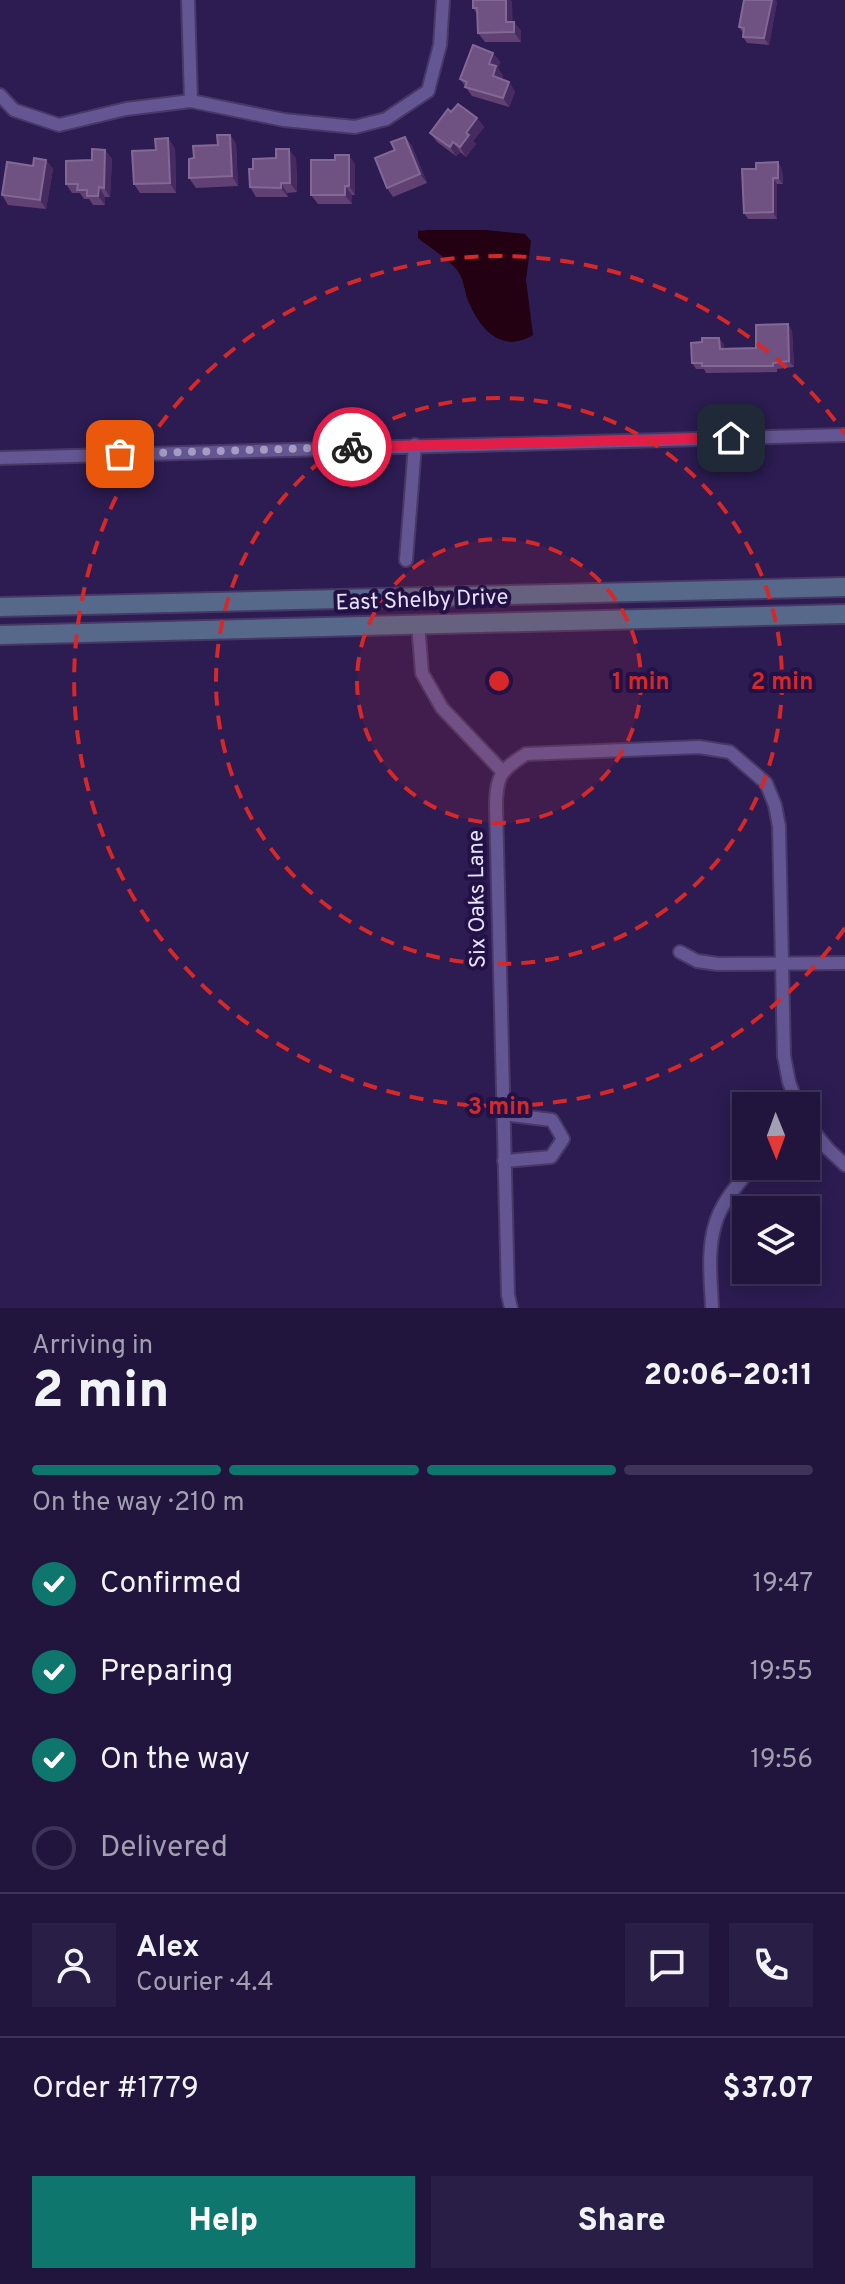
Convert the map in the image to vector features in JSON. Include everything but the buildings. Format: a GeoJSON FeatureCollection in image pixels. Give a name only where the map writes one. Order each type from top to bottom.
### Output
{"type":"FeatureCollection","features":[{"type":"Feature","properties":{"kind":"main road","name":"East Shelby Drive"},"geometry":{"type":"LineString","coordinates":[[0,607],[845,587]]}},
{"type":"Feature","properties":{"kind":"main road","name":"East Shelby Drive"},"geometry":{"type":"LineString","coordinates":[[0,635],[845,614]]}},
{"type":"Feature","properties":{"kind":"street"},"geometry":{"type":"LineString","coordinates":[[188,0],[191,101]]}},
{"type":"Feature","properties":{"kind":"street"},"geometry":{"type":"LineString","coordinates":[[0,95],[14,110],[59,125],[126,109],[191,101],[284,120],[355,127],[386,119],[428,91],[440,45],[443,0]]}},
{"type":"Feature","properties":{"kind":"street"},"geometry":{"type":"LineString","coordinates":[[0,458],[845,435]]}},
{"type":"Feature","properties":{"kind":"street"},"geometry":{"type":"LineString","coordinates":[[406,560],[415,445]]}},
{"type":"Feature","properties":{"kind":"street"},"geometry":{"type":"LineString","coordinates":[[418,624],[422,673],[442,708],[503,772],[526,754],[699,747],[730,752],[766,783],[779,826],[784,1056],[793,1092]]}},
{"type":"Feature","properties":{"kind":"street","name":"Six Oaks Lane"},"geometry":{"type":"LineString","coordinates":[[503,772],[496,784],[504,1161],[511,1308]]}},
{"type":"Feature","properties":{"kind":"street"},"geometry":{"type":"LineString","coordinates":[[680,952],[697,961],[718,964],[845,963]]}},
{"type":"Feature","properties":{"kind":"street"},"geometry":{"type":"LineString","coordinates":[[503,1114],[552,1120],[563,1139],[551,1157],[504,1161]]}},
{"type":"Feature","properties":{"kind":"street"},"geometry":{"type":"LineString","coordinates":[[820,1139],[845,1165]]}},
{"type":"Feature","properties":{"kind":"street"},"geometry":{"type":"LineString","coordinates":[[712,1308],[710,1269],[715,1224],[728,1197],[742,1180]]}},
{"type":"Feature","properties":{"kind":"shaded area"},"geometry":{"type":"Polygon","coordinates":[[[418,231],[525,234],[531,241],[526,280],[533,335],[513,342],[503,341],[481,324],[457,270],[418,238],[418,231]]]}},
{"type":"Feature","properties":{"kind":"way so far"},"geometry":{"type":"LineString","coordinates":[[120,454],[352,447]]}},
{"type":"Feature","properties":{"kind":"route"},"geometry":{"type":"LineString","coordinates":[[352,447],[731,438]]}}]}
